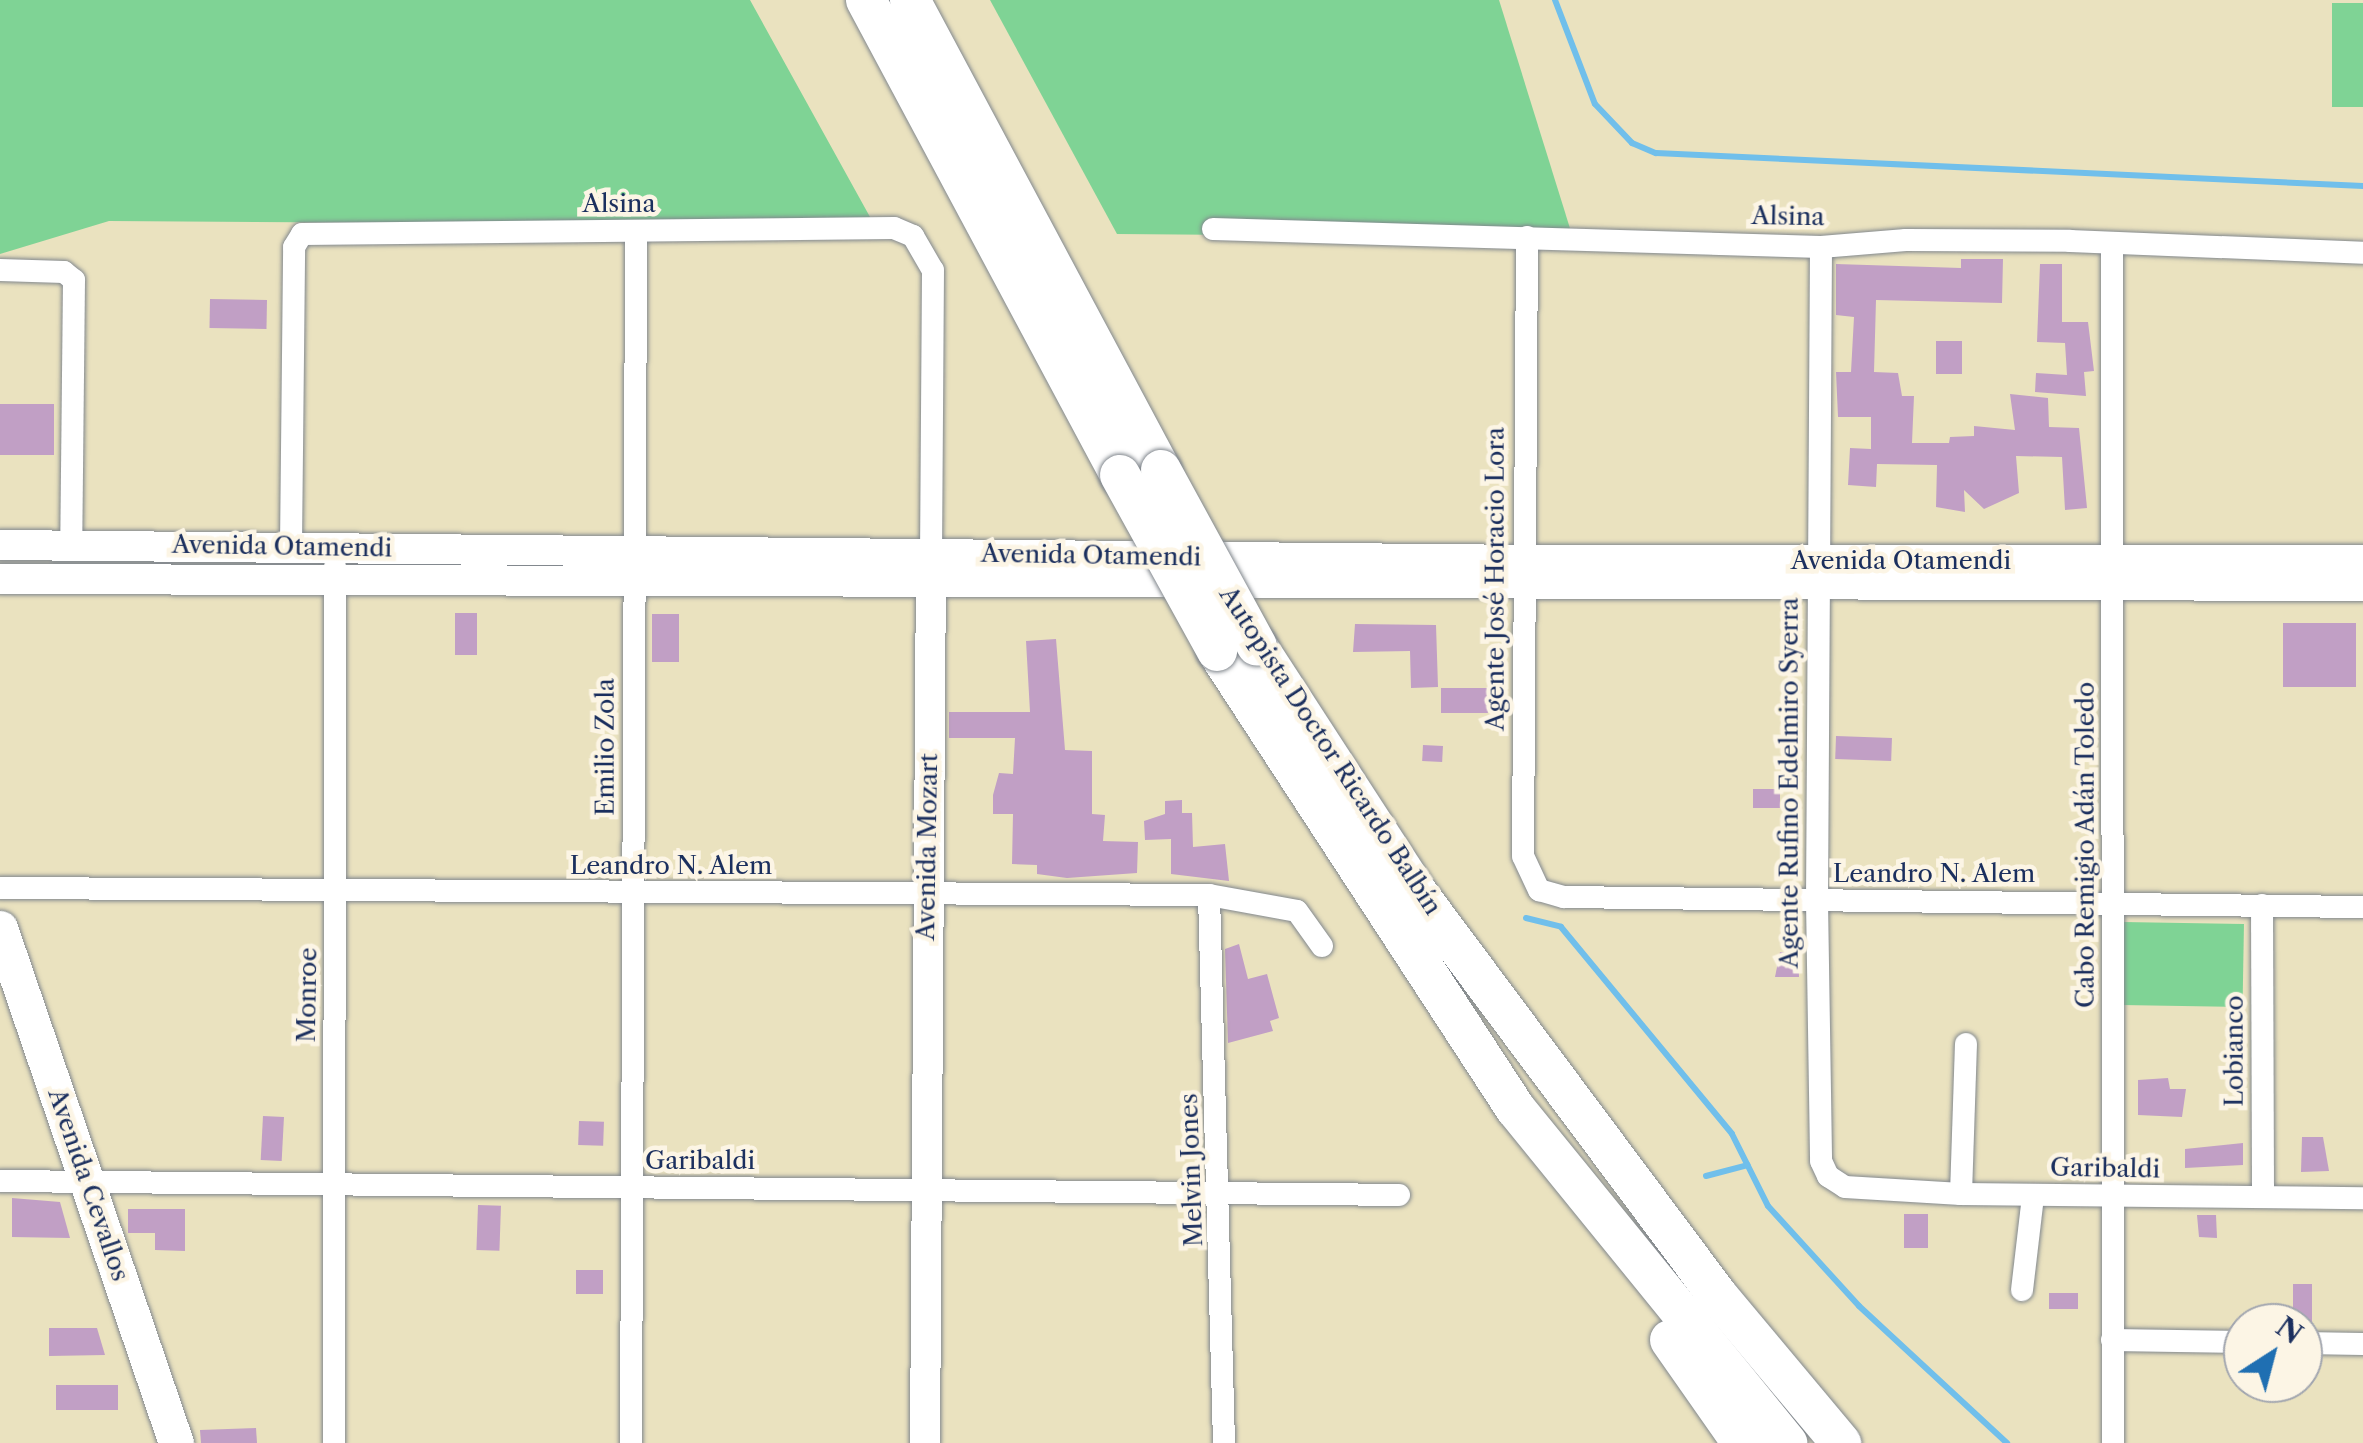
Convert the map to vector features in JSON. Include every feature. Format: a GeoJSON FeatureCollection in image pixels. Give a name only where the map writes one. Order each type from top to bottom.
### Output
{"type":"FeatureCollection","features":[{"type":"Feature","properties":{"kind":"highway","name":"Autopista Doctor Ricardo Balbín"},"geometry":{"type":"LineString","coordinates":[[866,0],[1217,652],[1515,1108],[1787,1443]]}},
{"type":"Feature","properties":{"kind":"highway","name":"Autopista Doctor Ricardo Balbín"},"geometry":{"type":"LineString","coordinates":[[910,0],[1257,646],[1416,891],[1718,1296],[1842,1443]]}},
{"type":"Feature","properties":{"kind":"highway"},"geometry":{"type":"LineString","coordinates":[[1515,1108],[1742,1443]]}},
{"type":"Feature","properties":{"kind":"highway"},"geometry":{"type":"LineString","coordinates":[[1718,1296],[1861,1443]]}},
{"type":"Feature","properties":{"kind":"main road","name":"Avenida Otamendi"},"geometry":{"type":"LineString","coordinates":[[0,546],[291,546],[634,566],[2114,574],[2363,586]]}},
{"type":"Feature","properties":{"kind":"main road","name":"Avenida Otamendi"},"geometry":{"type":"LineString","coordinates":[[2114,574],[2363,560]]}},
{"type":"Feature","properties":{"kind":"main road","name":"Avenida Otamendi"},"geometry":{"type":"LineString","coordinates":[[0,579],[335,581],[634,566]]}},
{"type":"Feature","properties":{"kind":"main road","name":"Avenida Mozart"},"geometry":{"type":"LineString","coordinates":[[925,1443],[931,568]]}},
{"type":"Feature","properties":{"kind":"main road","name":"Avenida Cevallos"},"geometry":{"type":"LineString","coordinates":[[0,928],[176,1443]]}},
{"type":"Feature","properties":{"kind":"street","name":"Alsina"},"geometry":{"type":"LineString","coordinates":[[291,546],[294,247],[302,234],[894,228],[913,236],[927,253]]}},
{"type":"Feature","properties":{"kind":"street","name":"Alsina"},"geometry":{"type":"LineString","coordinates":[[1213,229],[1821,247],[1906,240],[2363,254]]}},
{"type":"Feature","properties":{"kind":"street","name":"Emilio Zola"},"geometry":{"type":"LineString","coordinates":[[631,1443],[636,232]]}},
{"type":"Feature","properties":{"kind":"street","name":"Agente José Horacio Lora"},"geometry":{"type":"LineString","coordinates":[[1527,237],[1523,856],[1538,890],[1564,897]]}},
{"type":"Feature","properties":{"kind":"street","name":"Cabo Remigio Adán Toledo"},"geometry":{"type":"LineString","coordinates":[[2112,246],[2113,1443]]}},
{"type":"Feature","properties":{"kind":"street","name":"Agente Rufino Edelmiro Syerra"},"geometry":{"type":"LineString","coordinates":[[1821,247],[1816,901],[1820,1161],[1828,1176],[1845,1187]]}},
{"type":"Feature","properties":{"kind":"street","name":"Avenida Mozart"},"geometry":{"type":"LineString","coordinates":[[927,253],[933,270],[931,568]]}},
{"type":"Feature","properties":{"kind":"street"},"geometry":{"type":"LineString","coordinates":[[0,270],[64,272],[74,280],[71,545]]}},
{"type":"Feature","properties":{"kind":"street","name":"Monroe"},"geometry":{"type":"LineString","coordinates":[[334,1443],[335,548]]}},
{"type":"Feature","properties":{"kind":"street","name":"Leandro N. Alem"},"geometry":{"type":"LineString","coordinates":[[0,888],[1209,895],[1297,911],[1322,946]]}},
{"type":"Feature","properties":{"kind":"street","name":"Melvin Jones"},"geometry":{"type":"LineString","coordinates":[[1209,895],[1222,1192],[1224,1443]]}},
{"type":"Feature","properties":{"kind":"street","name":"Leandro N. Alem"},"geometry":{"type":"LineString","coordinates":[[1564,897],[2363,906]]}},
{"type":"Feature","properties":{"kind":"street","name":"Lobianco"},"geometry":{"type":"LineString","coordinates":[[2262,906],[2263,1197]]}},
{"type":"Feature","properties":{"kind":"street"},"geometry":{"type":"LineString","coordinates":[[1962,1194],[1966,1044]]}},
{"type":"Feature","properties":{"kind":"street","name":"Garibaldi"},"geometry":{"type":"LineString","coordinates":[[0,1182],[1400,1195]]}},
{"type":"Feature","properties":{"kind":"street","name":"Garibaldi"},"geometry":{"type":"LineString","coordinates":[[1845,1187],[2111,1198],[2363,1198]]}},
{"type":"Feature","properties":{"kind":"street"},"geometry":{"type":"LineString","coordinates":[[2022,1290],[2033,1196]]}},
{"type":"Feature","properties":{"kind":"street"},"geometry":{"type":"LineString","coordinates":[[2112,1340],[2223,1342]]}},
{"type":"Feature","properties":{"kind":"street"},"geometry":{"type":"LineString","coordinates":[[2323,1343],[2363,1344]]}},
{"type":"Feature","properties":{"kind":"green space"},"geometry":{"type":"Polygon","coordinates":[[[0,0],[750,0],[875,226],[109,221],[0,254],[0,0]]]}},
{"type":"Feature","properties":{"kind":"green space"},"geometry":{"type":"Polygon","coordinates":[[[990,0],[1499,0],[1573,238],[1117,234],[990,0]]]}},
{"type":"Feature","properties":{"kind":"green space"},"geometry":{"type":"Polygon","coordinates":[[[2332,3],[2363,3],[2363,107],[2332,107],[2332,3]]]}},
{"type":"Feature","properties":{"kind":"green space"},"geometry":{"type":"Polygon","coordinates":[[[2123,922],[2244,924],[2243,1007],[2122,1005],[2123,922]]]}},
{"type":"Feature","properties":{"kind":"building"},"geometry":{"type":"Polygon","coordinates":[[[1961,259],[2003,259],[2002,303],[1876,300],[1874,372],[1898,373],[1902,396],[1914,396],[1912,443],[1949,443],[1950,437],[1974,436],[1974,426],[2015,430],[2010,394],[2048,398],[2049,427],[2079,428],[2087,508],[2065,510],[2062,457],[2016,456],[2019,493],[1984,509],[1964,490],[1965,512],[1936,507],[1937,465],[1877,464],[1876,487],[1848,485],[1850,448],[1871,449],[1871,417],[1838,417],[1836,372],[1851,372],[1854,317],[1836,315],[1836,264],[1961,268],[1961,259]]]}},
{"type":"Feature","properties":{"kind":"building"},"geometry":{"type":"Polygon","coordinates":[[[2040,264],[2062,264],[2062,322],[2088,322],[2094,371],[2084,372],[2086,396],[2035,392],[2036,373],[2067,375],[2065,343],[2037,342],[2040,264]]]}},
{"type":"Feature","properties":{"kind":"building"},"geometry":{"type":"Polygon","coordinates":[[[210,299],[267,300],[266,329],[209,328],[210,299]]]}},
{"type":"Feature","properties":{"kind":"building"},"geometry":{"type":"Polygon","coordinates":[[[1936,341],[1962,341],[1962,374],[1936,374],[1936,341]]]}},
{"type":"Feature","properties":{"kind":"building"},"geometry":{"type":"Polygon","coordinates":[[[0,404],[54,404],[54,455],[0,455],[0,404]]]}},
{"type":"Feature","properties":{"kind":"building"},"geometry":{"type":"Polygon","coordinates":[[[455,613],[477,613],[477,655],[455,655],[455,613]]]}},
{"type":"Feature","properties":{"kind":"building"},"geometry":{"type":"Polygon","coordinates":[[[652,614],[679,614],[679,662],[652,662],[652,614]]]}},
{"type":"Feature","properties":{"kind":"building"},"geometry":{"type":"Polygon","coordinates":[[[2283,623],[2356,623],[2356,687],[2283,687],[2283,623]]]}},
{"type":"Feature","properties":{"kind":"building"},"geometry":{"type":"Polygon","coordinates":[[[1355,624],[1436,625],[1438,687],[1411,688],[1410,651],[1353,652],[1355,624]]]}},
{"type":"Feature","properties":{"kind":"building"},"geometry":{"type":"Polygon","coordinates":[[[1056,639],[1065,750],[1092,751],[1092,814],[1105,815],[1103,841],[1138,842],[1137,873],[1067,878],[1037,874],[1037,865],[1012,864],[1013,814],[993,814],[993,795],[999,773],[1013,774],[1015,738],[949,738],[949,712],[1030,712],[1026,641],[1056,639]]]}},
{"type":"Feature","properties":{"kind":"building"},"geometry":{"type":"Polygon","coordinates":[[[1441,688],[1488,688],[1488,713],[1441,713],[1441,688]]]}},
{"type":"Feature","properties":{"kind":"building"},"geometry":{"type":"Polygon","coordinates":[[[1836,736],[1892,738],[1891,761],[1835,759],[1836,736]]]}},
{"type":"Feature","properties":{"kind":"building"},"geometry":{"type":"Polygon","coordinates":[[[1423,745],[1443,746],[1442,762],[1422,761],[1423,745]]]}},
{"type":"Feature","properties":{"kind":"building"},"geometry":{"type":"Polygon","coordinates":[[[1753,789],[1780,789],[1780,808],[1753,808],[1753,789]]]}},
{"type":"Feature","properties":{"kind":"building"},"geometry":{"type":"Polygon","coordinates":[[[1182,800],[1182,813],[1192,813],[1193,847],[1225,844],[1229,881],[1171,874],[1171,839],[1145,840],[1144,821],[1165,814],[1165,801],[1182,800]]]}},
{"type":"Feature","properties":{"kind":"building"},"geometry":{"type":"Polygon","coordinates":[[[1239,944],[1248,979],[1267,974],[1279,1018],[1270,1021],[1273,1031],[1228,1043],[1225,949],[1239,944]]]}},
{"type":"Feature","properties":{"kind":"building"},"geometry":{"type":"Polygon","coordinates":[[[1780,952],[1798,952],[1799,977],[1775,977],[1780,952]]]}},
{"type":"Feature","properties":{"kind":"building"},"geometry":{"type":"Polygon","coordinates":[[[2168,1078],[2170,1089],[2186,1089],[2182,1117],[2138,1115],[2138,1080],[2168,1078]]]}},
{"type":"Feature","properties":{"kind":"building"},"geometry":{"type":"Polygon","coordinates":[[[263,1116],[284,1117],[282,1161],[261,1160],[263,1116]]]}},
{"type":"Feature","properties":{"kind":"building"},"geometry":{"type":"Polygon","coordinates":[[[579,1121],[604,1122],[603,1146],[578,1145],[579,1121]]]}},
{"type":"Feature","properties":{"kind":"building"},"geometry":{"type":"Polygon","coordinates":[[[2302,1137],[2323,1137],[2329,1171],[2301,1172],[2302,1137]]]}},
{"type":"Feature","properties":{"kind":"building"},"geometry":{"type":"Polygon","coordinates":[[[2243,1143],[2243,1165],[2185,1168],[2185,1149],[2243,1143]]]}},
{"type":"Feature","properties":{"kind":"building"},"geometry":{"type":"Polygon","coordinates":[[[12,1198],[60,1202],[70,1238],[12,1237],[12,1198]]]}},
{"type":"Feature","properties":{"kind":"building"},"geometry":{"type":"Polygon","coordinates":[[[478,1205],[501,1206],[499,1251],[476,1250],[478,1205]]]}},
{"type":"Feature","properties":{"kind":"building"},"geometry":{"type":"Polygon","coordinates":[[[128,1209],[185,1209],[185,1251],[155,1250],[155,1233],[128,1233],[128,1209]]]}},
{"type":"Feature","properties":{"kind":"building"},"geometry":{"type":"Polygon","coordinates":[[[1904,1214],[1928,1214],[1928,1248],[1904,1248],[1904,1214]]]}},
{"type":"Feature","properties":{"kind":"building"},"geometry":{"type":"Polygon","coordinates":[[[2197,1215],[2216,1215],[2217,1238],[2199,1237],[2197,1215]]]}},
{"type":"Feature","properties":{"kind":"building"},"geometry":{"type":"Polygon","coordinates":[[[576,1270],[603,1270],[603,1294],[576,1294],[576,1270]]]}},
{"type":"Feature","properties":{"kind":"building"},"geometry":{"type":"Polygon","coordinates":[[[2293,1284],[2312,1284],[2312,1303],[2293,1303],[2293,1284]]]}},
{"type":"Feature","properties":{"kind":"building"},"geometry":{"type":"Polygon","coordinates":[[[2049,1293],[2078,1293],[2078,1309],[2049,1309],[2049,1293]]]}},
{"type":"Feature","properties":{"kind":"building"},"geometry":{"type":"Polygon","coordinates":[[[49,1328],[97,1328],[105,1355],[49,1356],[49,1328]]]}},
{"type":"Feature","properties":{"kind":"building"},"geometry":{"type":"Polygon","coordinates":[[[56,1385],[118,1385],[118,1410],[56,1410],[56,1385]]]}},
{"type":"Feature","properties":{"kind":"building"},"geometry":{"type":"Polygon","coordinates":[[[256,1428],[257,1443],[201,1443],[200,1430],[256,1428]]]}},
{"type":"Feature","properties":{"kind":"waterway"},"geometry":{"type":"LineString","coordinates":[[1555,0],[1595,104],[1632,143],[1656,153],[2363,186]]}},
{"type":"Feature","properties":{"kind":"waterway"},"geometry":{"type":"LineString","coordinates":[[1526,918],[1561,927],[1732,1134],[1768,1206],[1859,1306],[2007,1443]]}},
{"type":"Feature","properties":{"kind":"waterway"},"geometry":{"type":"LineString","coordinates":[[1706,1176],[1748,1165]]}}]}
